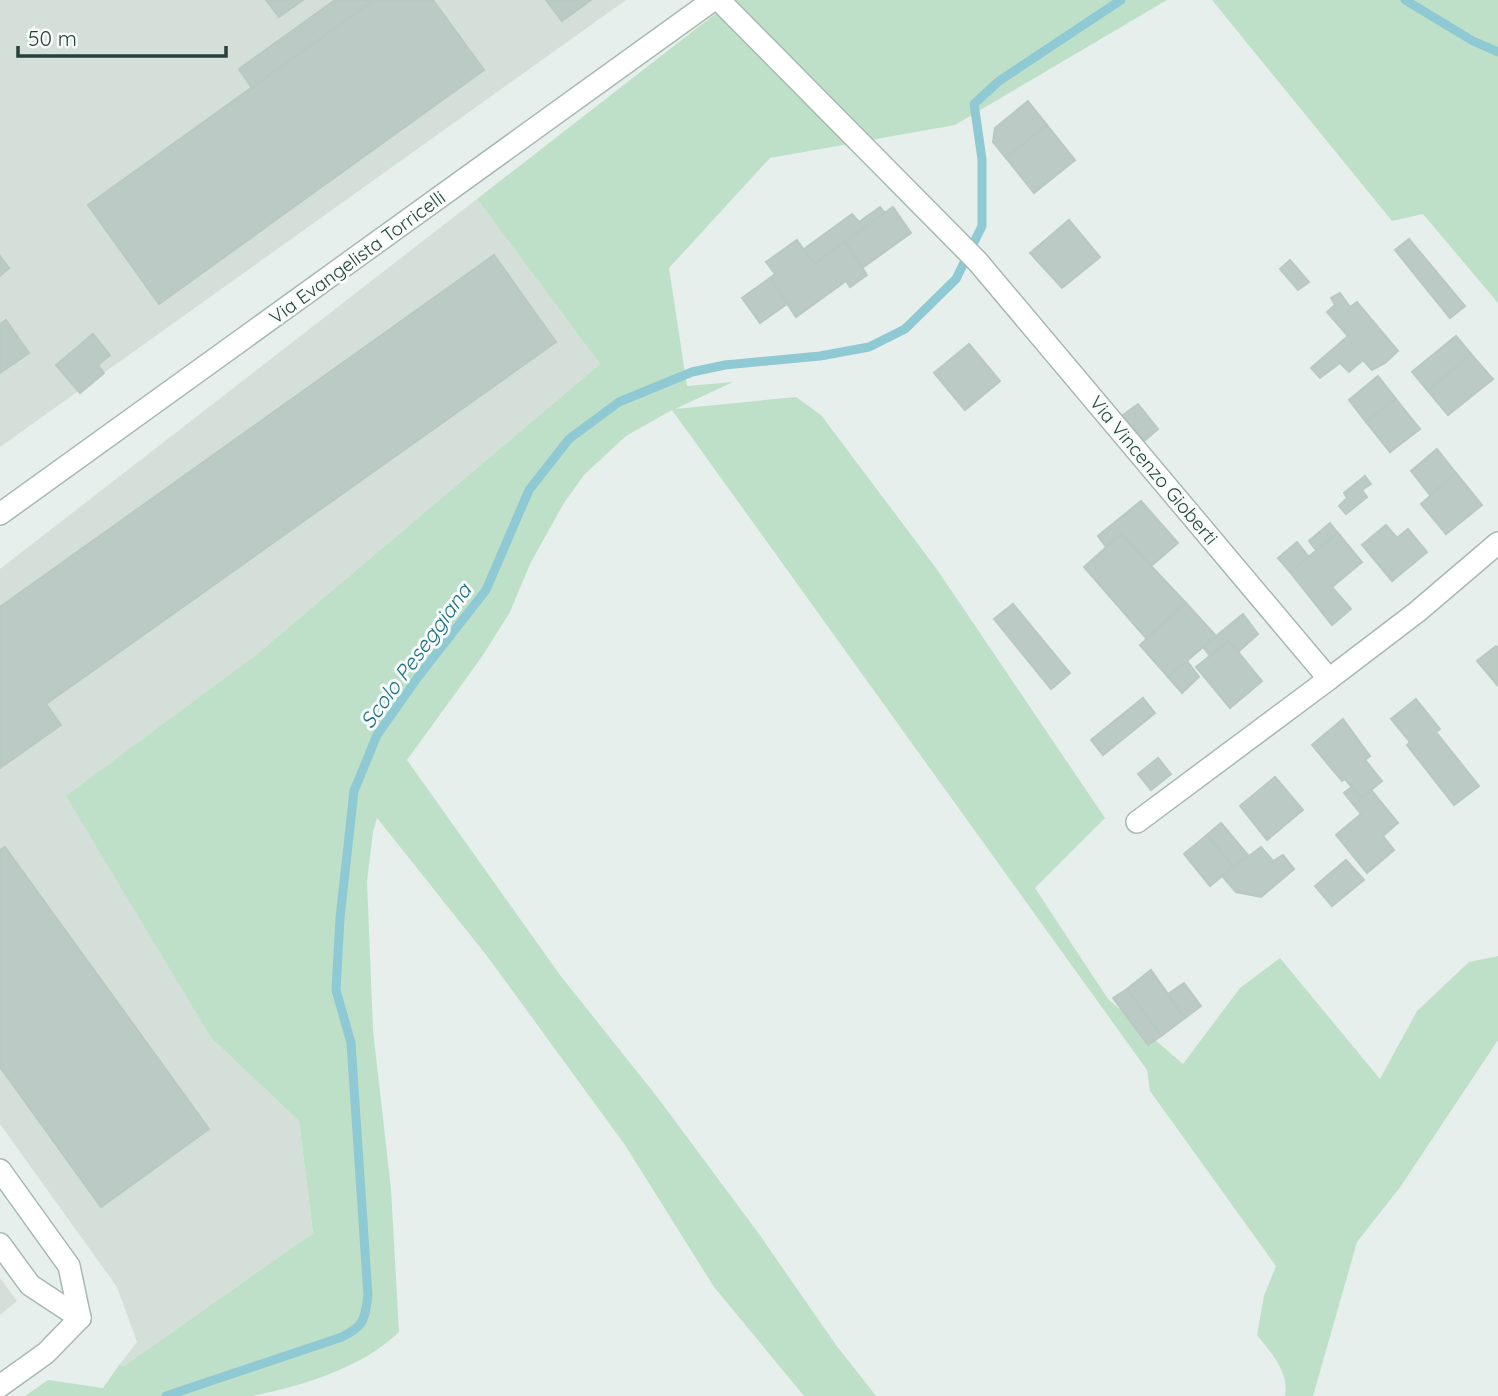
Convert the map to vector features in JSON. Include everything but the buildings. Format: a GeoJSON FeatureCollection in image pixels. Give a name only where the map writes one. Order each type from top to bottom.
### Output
{"type":"FeatureCollection","features":[{"type":"Feature","properties":{"kind":"street","name":"Via Evangelista Torricelli"},"geometry":{"type":"LineString","coordinates":[[0,514],[713,0]]}},
{"type":"Feature","properties":{"kind":"street","name":"Via Vincenzo Gioberti"},"geometry":{"type":"LineString","coordinates":[[719,0],[970,255],[1329,679]]}},
{"type":"Feature","properties":{"kind":"street"},"geometry":{"type":"LineString","coordinates":[[1137,822],[1417,612],[1498,543]]}},
{"type":"Feature","properties":{"kind":"street"},"geometry":{"type":"LineString","coordinates":[[0,1170],[69,1266],[80,1318]]}},
{"type":"Feature","properties":{"kind":"street"},"geometry":{"type":"LineString","coordinates":[[0,1244],[30,1285],[80,1318]]}},
{"type":"Feature","properties":{"kind":"street"},"geometry":{"type":"LineString","coordinates":[[0,1386],[46,1353],[80,1318]]}},
{"type":"Feature","properties":{"kind":"shaded area"},"geometry":{"type":"Polygon","coordinates":[[[0,0],[626,0],[0,447],[0,0]]]}},
{"type":"Feature","properties":{"kind":"shaded area"},"geometry":{"type":"Polygon","coordinates":[[[477,199],[600,364],[257,654],[67,796],[211,1038],[299,1121],[313,1233],[124,1366],[119,1365],[137,1342],[117,1287],[0,1124],[0,569],[477,199]]]}},
{"type":"Feature","properties":{"kind":"shaded area"},"geometry":{"type":"Polygon","coordinates":[[[0,1278],[17,1301],[0,1315],[0,1278]]]}},
{"type":"Feature","properties":{"kind":"green space"},"geometry":{"type":"Polygon","coordinates":[[[733,0],[1167,0],[955,125],[770,158],[669,268],[687,386],[733,382],[675,409],[796,397],[821,415],[936,568],[1105,818],[1035,888],[1108,999],[1183,1064],[1240,988],[1280,958],[1380,1079],[1417,1011],[1469,962],[1498,956],[1498,1040],[1401,1186],[1357,1242],[1313,1396],[1285,1396],[1282,1371],[1257,1335],[1264,1296],[1276,1266],[1150,1091],[1147,1070],[672,410],[626,436],[584,475],[564,503],[530,564],[510,612],[481,658],[407,760],[560,975],[658,1098],[759,1234],[836,1345],[876,1396],[804,1396],[714,1287],[625,1145],[487,956],[377,818],[367,881],[373,1030],[391,1189],[399,1332],[367,1356],[330,1374],[252,1396],[25,1396],[48,1380],[103,1388],[119,1365],[124,1366],[313,1233],[299,1121],[211,1038],[66,796],[257,654],[600,364],[477,199],[733,0]]]}},
{"type":"Feature","properties":{"kind":"green space"},"geometry":{"type":"Polygon","coordinates":[[[1212,0],[1498,0],[1498,303],[1423,214],[1392,221],[1212,0]]]}},
{"type":"Feature","properties":{"kind":"waterway","name":"Scolo Peseggiana"},"geometry":{"type":"LineString","coordinates":[[166,1396],[342,1337],[355,1329],[364,1317],[368,1296],[351,1043],[336,990],[340,918],[354,791],[377,735],[486,590],[529,490],[569,439],[619,402],[692,372],[725,365],[820,356],[869,347],[905,329],[956,279],[982,226],[982,159],[974,104],[999,81],[1121,0]]}},
{"type":"Feature","properties":{"kind":"waterway","name":"Scolo Peseggiana"},"geometry":{"type":"LineString","coordinates":[[1405,0],[1473,41],[1498,52]]}}]}
